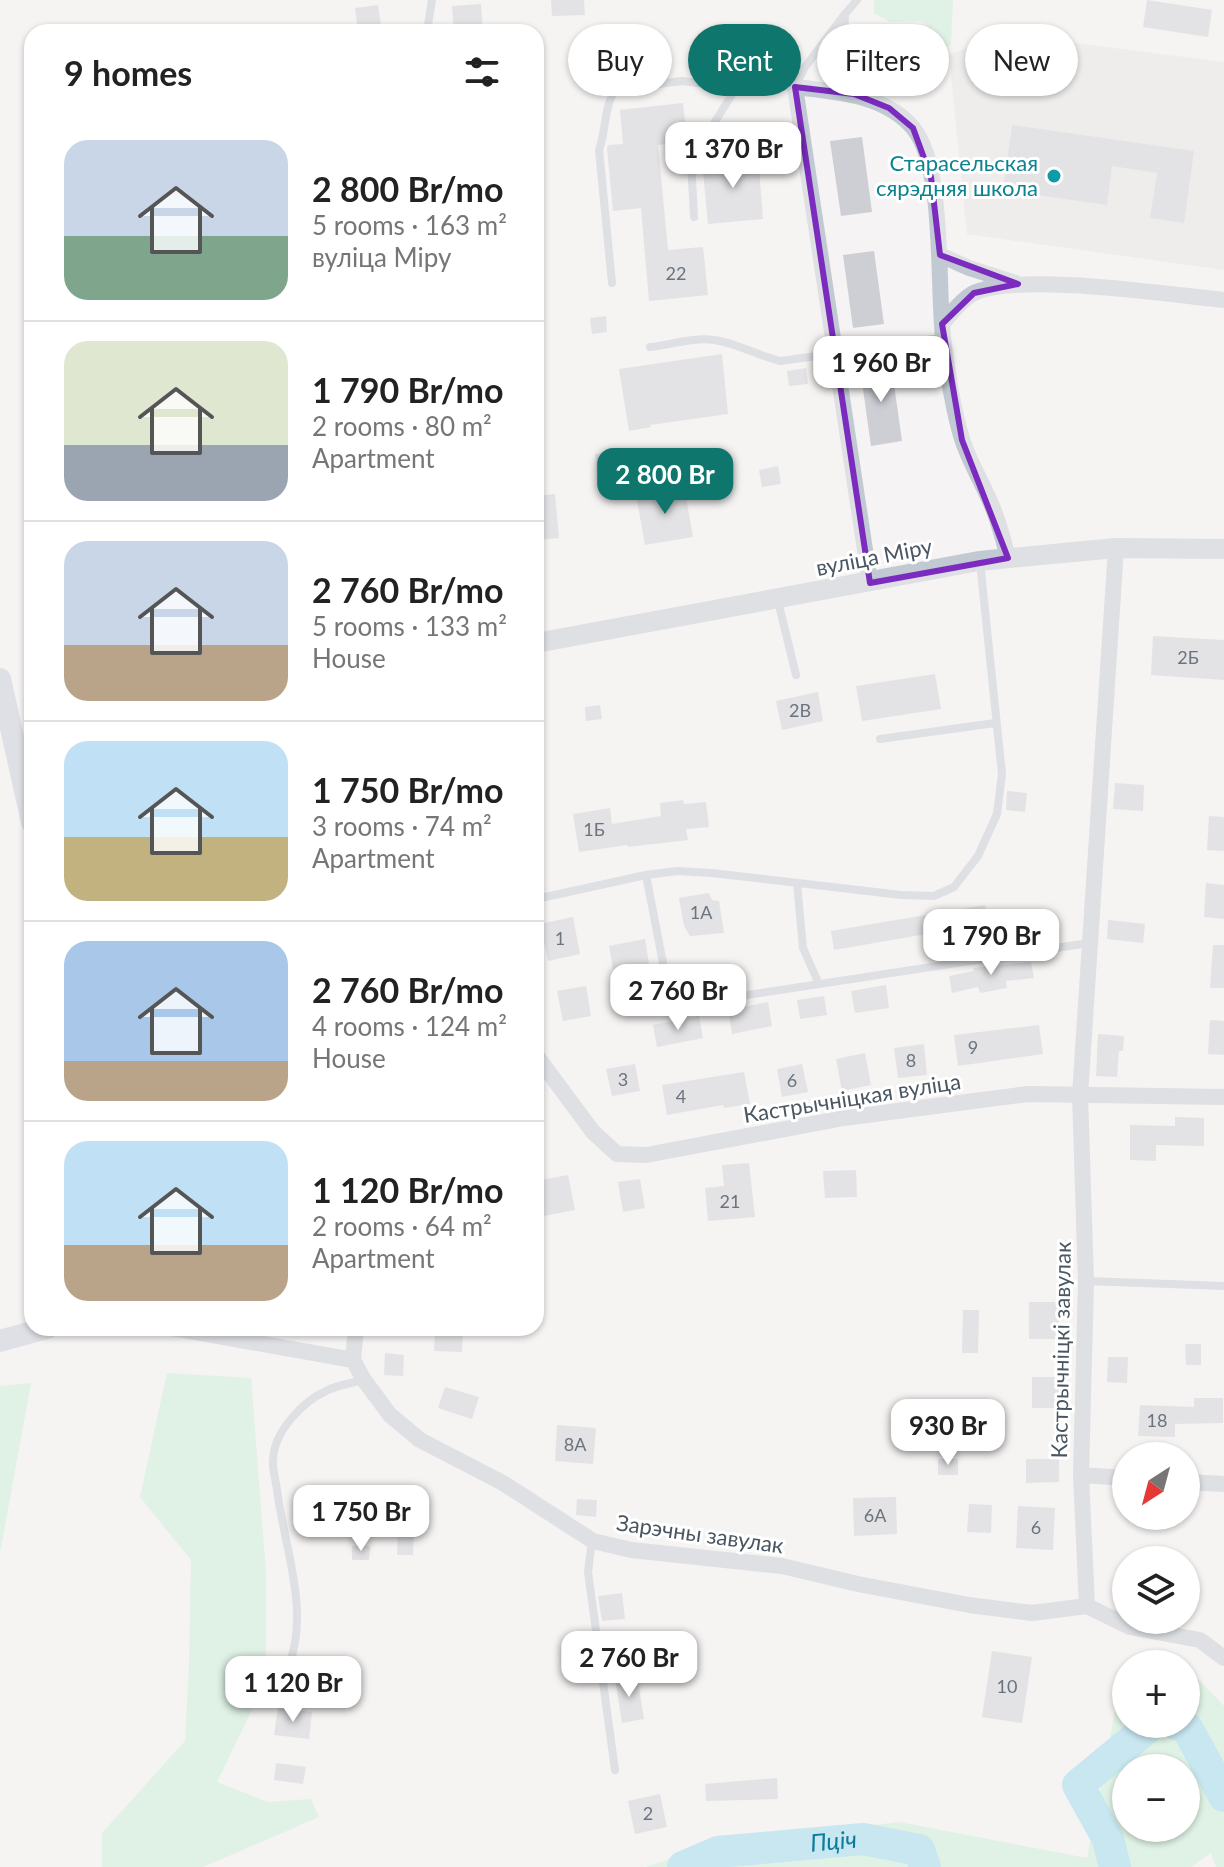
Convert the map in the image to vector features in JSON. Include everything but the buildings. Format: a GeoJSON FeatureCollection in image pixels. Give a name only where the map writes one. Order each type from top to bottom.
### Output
{"type":"FeatureCollection","features":[{"type":"Feature","properties":{"kind":"main road"},"geometry":{"type":"LineString","coordinates":[[0,679],[24,786]]}},
{"type":"Feature","properties":{"kind":"main road"},"geometry":{"type":"LineString","coordinates":[[0,1341],[24,1334]]}},
{"type":"Feature","properties":{"kind":"street"},"geometry":{"type":"LineString","coordinates":[[796,96],[870,583]]}},
{"type":"Feature","properties":{"kind":"street"},"geometry":{"type":"LineString","coordinates":[[859,96],[889,108],[913,128],[925,150],[940,255],[943,331],[952,396],[962,440],[995,514],[1008,558]]}},
{"type":"Feature","properties":{"kind":"street"},"geometry":{"type":"LineString","coordinates":[[940,255],[1018,284]]}},
{"type":"Feature","properties":{"kind":"street"},"geometry":{"type":"LineString","coordinates":[[943,331],[955,308],[974,293],[1018,284],[1224,300]]}},
{"type":"Feature","properties":{"kind":"street","name":"вуліца Міру"},"geometry":{"type":"LineString","coordinates":[[544,642],[979,561],[1116,548],[1224,549]]}},
{"type":"Feature","properties":{"kind":"street","name":"Кастрычніцкі завулак"},"geometry":{"type":"LineString","coordinates":[[1087,1606],[1081,1475],[1086,1281],[1080,1095],[1116,548]]}},
{"type":"Feature","properties":{"kind":"street","name":"Кастрычніцкая вуліца"},"geometry":{"type":"LineString","coordinates":[[544,1066],[593,1132],[617,1154],[646,1155],[844,1118],[1028,1094],[1224,1097]]}},
{"type":"Feature","properties":{"kind":"street"},"geometry":{"type":"LineString","coordinates":[[218,1336],[353,1360],[355,1336]]}},
{"type":"Feature","properties":{"kind":"street","name":"Зарэчны завулак"},"geometry":{"type":"LineString","coordinates":[[353,1360],[390,1415],[420,1440],[503,1483],[593,1541],[631,1550],[782,1566],[969,1605],[1032,1613],[1087,1606]]}},
{"type":"Feature","properties":{"kind":"street"},"geometry":{"type":"LineString","coordinates":[[1081,1475],[1112,1477]]}},
{"type":"Feature","properties":{"kind":"street"},"geometry":{"type":"LineString","coordinates":[[1200,1483],[1224,1484]]}},
{"type":"Feature","properties":{"kind":"street"},"geometry":{"type":"LineString","coordinates":[[1087,1606],[1130,1627],[1200,1640],[1224,1658]]}},
{"type":"Feature","properties":{"kind":"lane"},"geometry":{"type":"LineString","coordinates":[[428,24],[432,0]]}},
{"type":"Feature","properties":{"kind":"lane"},"geometry":{"type":"LineString","coordinates":[[801,75],[857,0]]}},
{"type":"Feature","properties":{"kind":"lane"},"geometry":{"type":"LineString","coordinates":[[845,14],[845,24]]}},
{"type":"Feature","properties":{"kind":"lane"},"geometry":{"type":"LineString","coordinates":[[612,283],[599,150],[612,95],[617,89],[688,82]]}},
{"type":"Feature","properties":{"kind":"lane"},"geometry":{"type":"LineString","coordinates":[[694,217],[691,160],[731,96]]}},
{"type":"Feature","properties":{"kind":"lane"},"geometry":{"type":"LineString","coordinates":[[650,347],[711,339],[781,361],[836,354],[943,331]]}},
{"type":"Feature","properties":{"kind":"lane"},"geometry":{"type":"LineString","coordinates":[[544,897],[677,871],[934,896],[954,887],[978,856],[997,814],[1002,774],[979,561]]}},
{"type":"Feature","properties":{"kind":"lane"},"geometry":{"type":"LineString","coordinates":[[778,600],[796,675]]}},
{"type":"Feature","properties":{"kind":"lane"},"geometry":{"type":"LineString","coordinates":[[880,739],[995,723]]}},
{"type":"Feature","properties":{"kind":"lane"},"geometry":{"type":"LineString","coordinates":[[646,875],[668,989],[676,999],[688,1004],[1090,942]]}},
{"type":"Feature","properties":{"kind":"lane"},"geometry":{"type":"LineString","coordinates":[[797,883],[803,948],[819,984]]}},
{"type":"Feature","properties":{"kind":"lane"},"geometry":{"type":"LineString","coordinates":[[1086,1281],[1224,1286]]}},
{"type":"Feature","properties":{"kind":"lane"},"geometry":{"type":"LineString","coordinates":[[289,1665],[294,1652],[297,1622],[273,1459],[279,1436],[298,1411],[327,1390],[364,1380]]}},
{"type":"Feature","properties":{"kind":"lane"},"geometry":{"type":"LineString","coordinates":[[593,1541],[588,1555],[588,1572],[615,1770]]}},
{"type":"Feature","properties":{"kind":"highlighted area"},"geometry":{"type":"Polygon","coordinates":[[[795,87],[854,94],[889,108],[913,128],[931,177],[940,255],[1018,284],[974,293],[942,324],[962,440],[1008,558],[870,583],[795,87]]]}},
{"type":"Feature","properties":{"kind":"shaded area"},"geometry":{"type":"Polygon","coordinates":[[[1078,44],[1224,62],[1224,270],[967,234],[949,55],[965,49],[965,96],[1078,96],[1078,44]]]}},
{"type":"Feature","properties":{"kind":"green space"},"geometry":{"type":"Polygon","coordinates":[[[874,0],[953,0],[951,44],[949,46],[949,24],[890,22],[874,13],[874,0]]]}},
{"type":"Feature","properties":{"kind":"green space"},"geometry":{"type":"Polygon","coordinates":[[[167,1373],[251,1378],[266,1573],[266,1681],[217,1782],[268,1802],[311,1799],[319,1817],[203,1867],[102,1867],[102,1833],[185,1741],[191,1560],[140,1497],[167,1373]]]}},
{"type":"Feature","properties":{"kind":"green space"},"geometry":{"type":"Polygon","coordinates":[[[31,1383],[0,1553],[0,1386],[31,1383]]]}},
{"type":"Feature","properties":{"kind":"green space"},"geometry":{"type":"Polygon","coordinates":[[[1200,1681],[1224,1706],[1224,1867],[1216,1867],[1211,1853],[1191,1867],[646,1867],[716,1844],[899,1822],[1087,1858],[1112,1727],[1112,1738],[1200,1738],[1200,1681]]]}},
{"type":"Feature","properties":{"kind":"waterway","name":"Пціч"},"geometry":{"type":"LineString","coordinates":[[1115,1867],[1108,1839],[1078,1785],[1135,1738]]}},
{"type":"Feature","properties":{"kind":"waterway","name":"Пціч"},"geometry":{"type":"LineString","coordinates":[[1192,1738],[1224,1796]]}},
{"type":"Feature","properties":{"kind":"waterway","name":"Пціч"},"geometry":{"type":"LineString","coordinates":[[683,1867],[718,1852],[863,1839],[919,1850],[925,1867]]}},
{"type":"Feature","properties":{"kind":"place","name":"Старасельская сярэдняя школа"},"geometry":{"type":"Point","coordinates":[1054,176]}}]}
